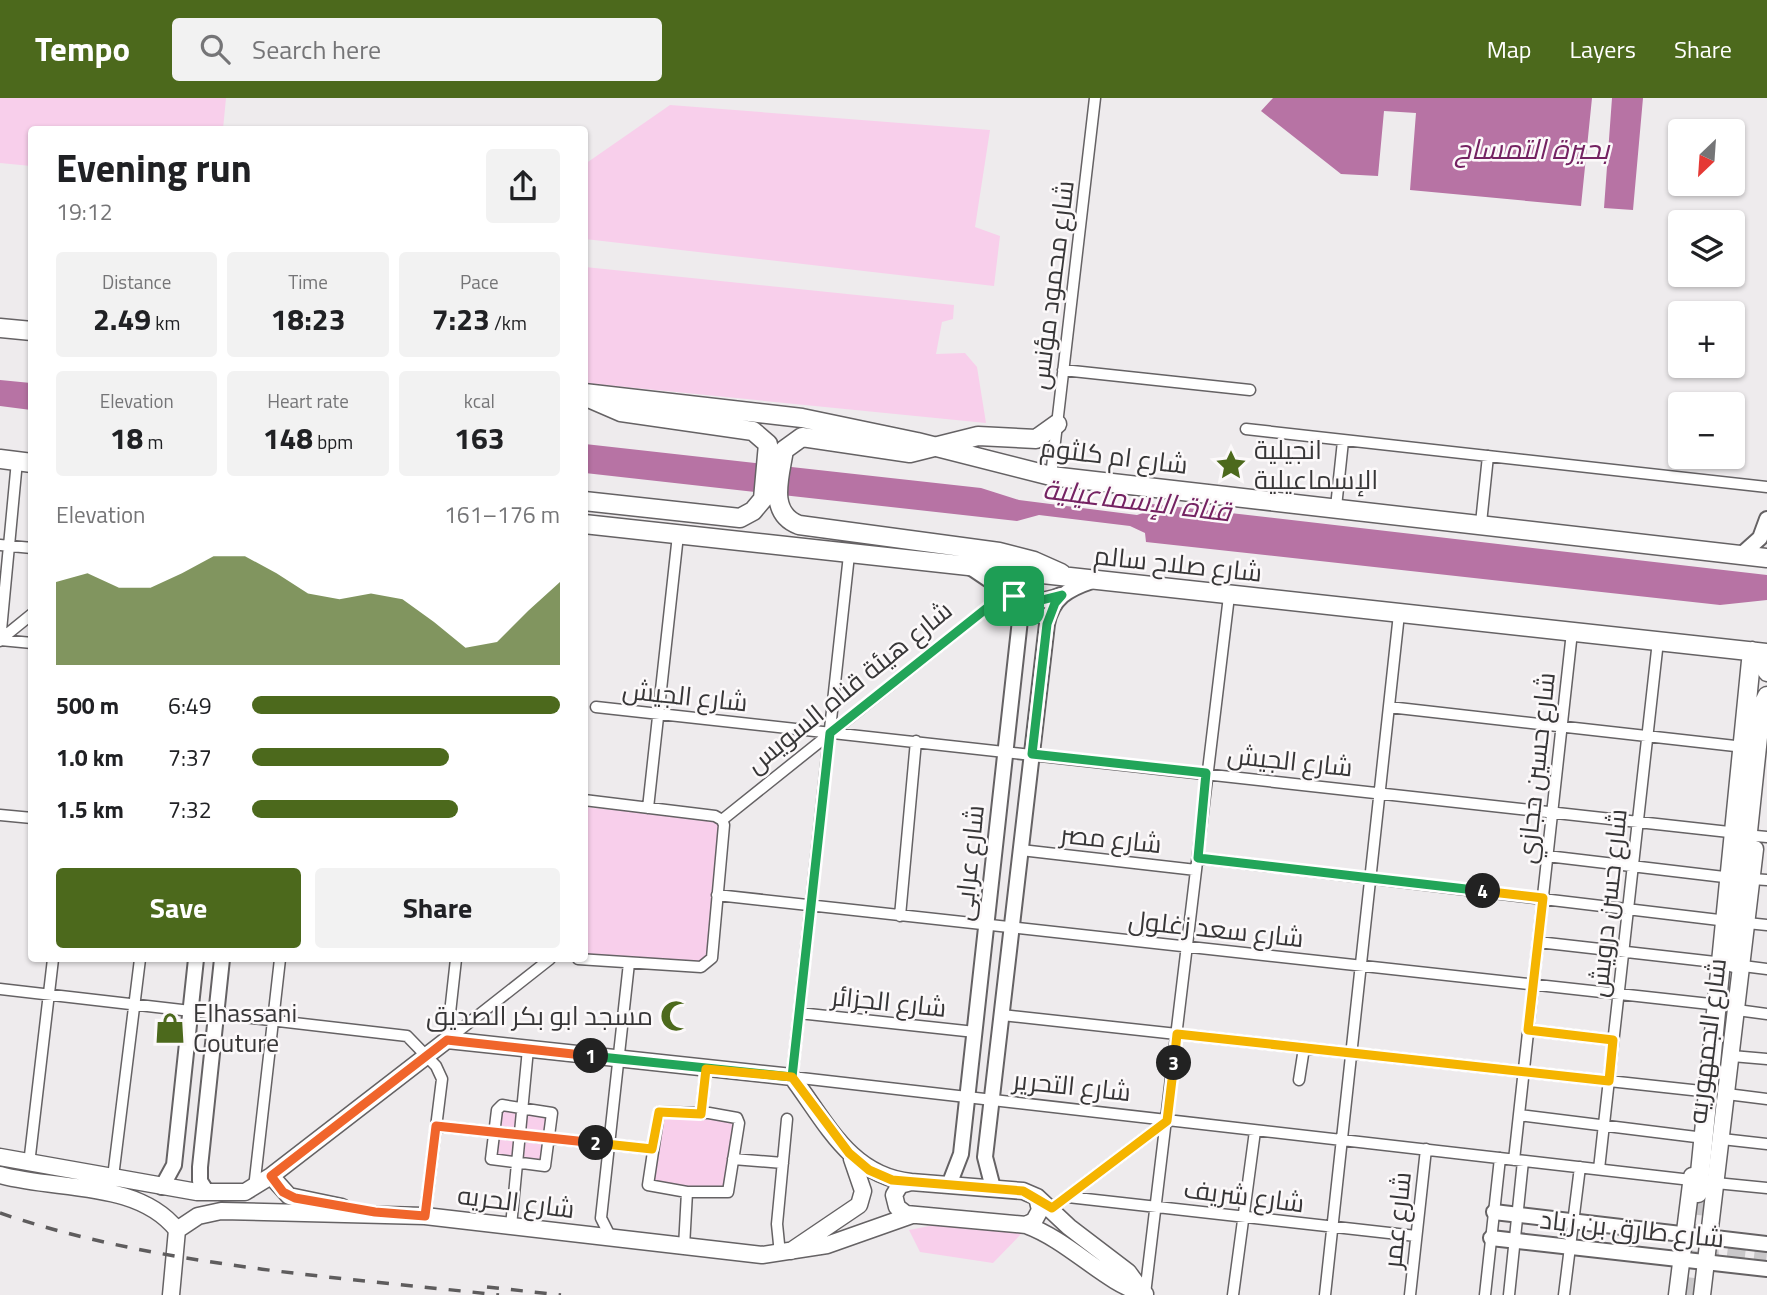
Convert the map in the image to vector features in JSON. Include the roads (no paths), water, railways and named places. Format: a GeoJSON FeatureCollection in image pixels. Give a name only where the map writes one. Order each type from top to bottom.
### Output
{"type":"FeatureCollection","features":[{"type":"Feature","properties":{"kind":"highway"},"geometry":{"type":"LineString","coordinates":[[0,328],[28,331]]}},
{"type":"Feature","properties":{"kind":"highway","name":"شارع ام كلثوم"},"geometry":{"type":"LineString","coordinates":[[588,395],[802,418],[936,447],[1051,476],[1482,523],[1767,558]]}},
{"type":"Feature","properties":{"kind":"highway"},"geometry":{"type":"LineString","coordinates":[[588,397],[621,412],[752,431],[776,450]]}},
{"type":"Feature","properties":{"kind":"highway"},"geometry":{"type":"LineString","coordinates":[[776,450],[802,437],[899,452],[919,452],[978,436],[1036,439],[1057,424]]}},
{"type":"Feature","properties":{"kind":"highway"},"geometry":{"type":"LineString","coordinates":[[776,450],[770,501],[785,517],[799,525],[999,552],[1034,561],[1071,579]]}},
{"type":"Feature","properties":{"kind":"highway"},"geometry":{"type":"LineString","coordinates":[[588,501],[740,517],[770,501]]}},
{"type":"Feature","properties":{"kind":"highway","name":"شارع صلاح سالم"},"geometry":{"type":"LineString","coordinates":[[588,524],[849,555],[1760,652]]}},
{"type":"Feature","properties":{"kind":"highway","name":"شارع الجمهوريه"},"geometry":{"type":"LineString","coordinates":[[1703,1195],[1745,796],[1744,747],[1760,652]]}},
{"type":"Feature","properties":{"kind":"highway","name":"شارع الجمهوريه"},"geometry":{"type":"LineString","coordinates":[[1745,796],[1761,764],[1762,705],[1767,696]]}},
{"type":"Feature","properties":{"kind":"main road"},"geometry":{"type":"LineString","coordinates":[[1760,652],[1767,673]]}},
{"type":"Feature","properties":{"kind":"main road","name":"شارع الجمهوريه"},"geometry":{"type":"LineString","coordinates":[[1677,1295],[1684,1235],[1703,1195],[1721,1139],[1747,923],[1759,879],[1762,837],[1759,808],[1745,796],[1732,808],[1696,1137],[1703,1195],[1709,1238],[1702,1295]]}},
{"type":"Feature","properties":{"kind":"main road"},"geometry":{"type":"LineString","coordinates":[[0,1175],[62,1187],[131,1190],[162,1188],[237,1193],[254,1188],[447,1040]]}},
{"type":"Feature","properties":{"kind":"main road","name":"شارع التحرير"},"geometry":{"type":"LineString","coordinates":[[447,1040],[792,1077]]}},
{"type":"Feature","properties":{"kind":"main road"},"geometry":{"type":"LineString","coordinates":[[792,1077],[849,1153],[880,1176],[911,1182],[1023,1191],[1037,1197],[1052,1208],[1069,1227],[1128,1272],[1144,1294]]}},
{"type":"Feature","properties":{"kind":"main road"},"geometry":{"type":"LineString","coordinates":[[784,1253],[859,1205],[863,1191],[849,1153]]}},
{"type":"Feature","properties":{"kind":"main road"},"geometry":{"type":"LineString","coordinates":[[0,1157],[113,1177],[157,1210],[177,1230],[171,1295]]}},
{"type":"Feature","properties":{"kind":"main road"},"geometry":{"type":"LineString","coordinates":[[62,1187],[65,1170]]}},
{"type":"Feature","properties":{"kind":"main road"},"geometry":{"type":"LineString","coordinates":[[271,1176],[283,1192],[295,1198],[375,1212]]}},
{"type":"Feature","properties":{"kind":"main road"},"geometry":{"type":"LineString","coordinates":[[911,1182],[900,1185],[894,1195],[900,1211],[912,1215],[1026,1224],[1054,1236],[1122,1284],[1151,1295]]}},
{"type":"Feature","properties":{"kind":"main road"},"geometry":{"type":"LineString","coordinates":[[1026,1224],[1039,1214],[1037,1197]]}},
{"type":"Feature","properties":{"kind":"main road","name":"شارع الحريه"},"geometry":{"type":"LineString","coordinates":[[177,1230],[198,1216],[221,1211],[375,1212],[744,1254],[784,1253],[827,1245],[912,1215]]}},
{"type":"Feature","properties":{"kind":"street","name":"شارع محمود مؤنس"},"geometry":{"type":"LineString","coordinates":[[1051,476],[1095,98]]}},
{"type":"Feature","properties":{"kind":"street"},"geometry":{"type":"LineString","coordinates":[[1063,370],[1250,390]]}},
{"type":"Feature","properties":{"kind":"street"},"geometry":{"type":"LineString","coordinates":[[1246,429],[1767,487]]}},
{"type":"Feature","properties":{"kind":"street"},"geometry":{"type":"LineString","coordinates":[[1336,507],[1343,441]]}},
{"type":"Feature","properties":{"kind":"street"},"geometry":{"type":"LineString","coordinates":[[1482,523],[1488,456]]}},
{"type":"Feature","properties":{"kind":"street"},"geometry":{"type":"LineString","coordinates":[[0,640],[5,545],[16,461]]}},
{"type":"Feature","properties":{"kind":"street"},"geometry":{"type":"LineString","coordinates":[[1741,555],[1760,538],[1767,519]]}},
{"type":"Feature","properties":{"kind":"street"},"geometry":{"type":"LineString","coordinates":[[648,808],[678,534]]}},
{"type":"Feature","properties":{"kind":"street"},"geometry":{"type":"LineString","coordinates":[[5,545],[28,548]]}},
{"type":"Feature","properties":{"kind":"street"},"geometry":{"type":"LineString","coordinates":[[792,1077],[849,555]]}},
{"type":"Feature","properties":{"kind":"street"},"geometry":{"type":"LineString","coordinates":[[969,567],[1007,592],[1030,601],[1062,595],[1091,581]]}},
{"type":"Feature","properties":{"kind":"street"},"geometry":{"type":"LineString","coordinates":[[1007,592],[1020,620],[1034,612],[1048,619]]}},
{"type":"Feature","properties":{"kind":"street","name":"شارع هيئة قناه السويس"},"geometry":{"type":"LineString","coordinates":[[722,820],[1007,592]]}},
{"type":"Feature","properties":{"kind":"street","name":"شارع عرابى"},"geometry":{"type":"LineString","coordinates":[[993,1188],[985,1157],[1048,619],[1062,595]]}},
{"type":"Feature","properties":{"kind":"street"},"geometry":{"type":"LineString","coordinates":[[1144,1294],[1229,596]]}},
{"type":"Feature","properties":{"kind":"street"},"geometry":{"type":"LineString","coordinates":[[1325,1295],[1399,614]]}},
{"type":"Feature","properties":{"kind":"street"},"geometry":{"type":"LineString","coordinates":[[0,640],[28,617]]}},
{"type":"Feature","properties":{"kind":"street","name":"شارع عرابى"},"geometry":{"type":"LineString","coordinates":[[949,1185],[960,1162],[1020,620]]}},
{"type":"Feature","properties":{"kind":"street","name":"شارع حسين حجازي"},"geometry":{"type":"LineString","coordinates":[[1509,1295],[1518,1214],[1519,1115],[1572,632]]}},
{"type":"Feature","properties":{"kind":"street"},"geometry":{"type":"LineString","coordinates":[[0,640],[28,643]]}},
{"type":"Feature","properties":{"kind":"street","name":"شارع حسن درويش"},"geometry":{"type":"LineString","coordinates":[[1599,1169],[1658,641]]}},
{"type":"Feature","properties":{"kind":"street","name":"شارع الجيش"},"geometry":{"type":"LineString","coordinates":[[596,707],[1729,832]]}},
{"type":"Feature","properties":{"kind":"street"},"geometry":{"type":"LineString","coordinates":[[1389,707],[1744,747]]}},
{"type":"Feature","properties":{"kind":"street"},"geometry":{"type":"LineString","coordinates":[[900,916],[916,741]]}},
{"type":"Feature","properties":{"kind":"street"},"geometry":{"type":"LineString","coordinates":[[588,800],[715,816],[722,820],[712,958],[708,964],[701,967],[588,960]]}},
{"type":"Feature","properties":{"kind":"street"},"geometry":{"type":"LineString","coordinates":[[0,815],[28,818]]}},
{"type":"Feature","properties":{"kind":"street","name":"شارع مصر"},"geometry":{"type":"LineString","coordinates":[[1021,850],[1196,870]]}},
{"type":"Feature","properties":{"kind":"street"},"geometry":{"type":"LineString","coordinates":[[1548,856],[1724,877]]}},
{"type":"Feature","properties":{"kind":"street","name":"شارع مصر"},"geometry":{"type":"LineString","coordinates":[[1198,858],[1371,876],[1720,920]]}},
{"type":"Feature","properties":{"kind":"street","name":"شارع سعد زغلول"},"geometry":{"type":"LineString","coordinates":[[718,895],[1710,1004]]}},
{"type":"Feature","properties":{"kind":"street"},"geometry":{"type":"LineString","coordinates":[[1747,923],[1767,925]]}},
{"type":"Feature","properties":{"kind":"street"},"geometry":{"type":"LineString","coordinates":[[1538,942],[1715,962]]}},
{"type":"Feature","properties":{"kind":"street"},"geometry":{"type":"LineString","coordinates":[[29,1164],[53,962]]}},
{"type":"Feature","properties":{"kind":"street"},"geometry":{"type":"LineString","coordinates":[[113,1177],[140,962]]}},
{"type":"Feature","properties":{"kind":"street"},"geometry":{"type":"LineString","coordinates":[[162,1188],[174,1165],[196,962]]}},
{"type":"Feature","properties":{"kind":"street"},"geometry":{"type":"LineString","coordinates":[[207,1192],[201,1181],[200,1167],[222,962]]}},
{"type":"Feature","properties":{"kind":"street"},"geometry":{"type":"LineString","coordinates":[[254,1188],[280,962]]}},
{"type":"Feature","properties":{"kind":"street"},"geometry":{"type":"LineString","coordinates":[[447,1040],[456,962]]}},
{"type":"Feature","properties":{"kind":"street"},"geometry":{"type":"LineString","coordinates":[[447,1040],[546,962]]}},
{"type":"Feature","properties":{"kind":"street"},"geometry":{"type":"LineString","coordinates":[[611,1238],[601,1218],[629,964]]}},
{"type":"Feature","properties":{"kind":"street"},"geometry":{"type":"LineString","coordinates":[[1743,966],[1767,969]]}},
{"type":"Feature","properties":{"kind":"street"},"geometry":{"type":"LineString","coordinates":[[0,989],[402,1034],[415,1041],[439,1070],[442,1079],[425,1216]]}},
{"type":"Feature","properties":{"kind":"street"},"geometry":{"type":"LineString","coordinates":[[1737,1010],[1767,1014]]}},
{"type":"Feature","properties":{"kind":"street","name":"شارع الجزائر"},"geometry":{"type":"LineString","coordinates":[[799,1013],[975,1032]]}},
{"type":"Feature","properties":{"kind":"street"},"geometry":{"type":"LineString","coordinates":[[1002,1015],[1701,1091]]}},
{"type":"Feature","properties":{"kind":"street"},"geometry":{"type":"LineString","coordinates":[[1528,1030],[1613,1040]]}},
{"type":"Feature","properties":{"kind":"street"},"geometry":{"type":"LineString","coordinates":[[1299,1080],[1304,1048]]}},
{"type":"Feature","properties":{"kind":"street"},"geometry":{"type":"LineString","coordinates":[[511,1226],[527,1049]]}},
{"type":"Feature","properties":{"kind":"street"},"geometry":{"type":"LineString","coordinates":[[1732,1056],[1767,1059]]}},
{"type":"Feature","properties":{"kind":"street"},"geometry":{"type":"LineString","coordinates":[[701,1114],[706,1069]]}},
{"type":"Feature","properties":{"kind":"street","name":"شارع التحرير"},"geometry":{"type":"LineString","coordinates":[[792,1077],[1599,1169],[1703,1195],[1767,1188]]}},
{"type":"Feature","properties":{"kind":"street"},"geometry":{"type":"LineString","coordinates":[[1727,1094],[1767,1099]]}},
{"type":"Feature","properties":{"kind":"street"},"geometry":{"type":"LineString","coordinates":[[498,1108],[522,1108],[552,1113],[545,1166],[517,1164],[492,1158],[498,1108]]}},
{"type":"Feature","properties":{"kind":"street"},"geometry":{"type":"LineString","coordinates":[[659,1112],[701,1114],[739,1120],[729,1189],[725,1194],[687,1192],[648,1185],[659,1112]]}},
{"type":"Feature","properties":{"kind":"street"},"geometry":{"type":"LineString","coordinates":[[1519,1115],[1696,1137]]}},
{"type":"Feature","properties":{"kind":"street"},"geometry":{"type":"LineString","coordinates":[[784,1253],[777,1224],[787,1119]]}},
{"type":"Feature","properties":{"kind":"street"},"geometry":{"type":"LineString","coordinates":[[1052,1208],[1167,1121]]}},
{"type":"Feature","properties":{"kind":"street"},"geometry":{"type":"LineString","coordinates":[[436,1126],[652,1149]]}},
{"type":"Feature","properties":{"kind":"street"},"geometry":{"type":"LineString","coordinates":[[1233,1295],[1255,1131]]}},
{"type":"Feature","properties":{"kind":"street"},"geometry":{"type":"LineString","coordinates":[[1721,1139],[1767,1144]]}},
{"type":"Feature","properties":{"kind":"street","name":"شارع عمر"},"geometry":{"type":"LineString","coordinates":[[1410,1295],[1426,1149]]}},
{"type":"Feature","properties":{"kind":"street"},"geometry":{"type":"LineString","coordinates":[[1485,1295],[1500,1158]]}},
{"type":"Feature","properties":{"kind":"street"},"geometry":{"type":"LineString","coordinates":[[733,1159],[783,1163]]}},
{"type":"Feature","properties":{"kind":"street"},"geometry":{"type":"LineString","coordinates":[[174,1165],[184,1172],[200,1167]]}},
{"type":"Feature","properties":{"kind":"street"},"geometry":{"type":"LineString","coordinates":[[1564,1295],[1580,1167]]}},
{"type":"Feature","properties":{"kind":"street"},"geometry":{"type":"LineString","coordinates":[[684,1247],[687,1192]]}},
{"type":"Feature","properties":{"kind":"street","name":"شارع شريف"},"geometry":{"type":"LineString","coordinates":[[1068,1197],[1416,1236]]}},
{"type":"Feature","properties":{"kind":"street","name":"شارع طارق بن زياد"},"geometry":{"type":"LineString","coordinates":[[1494,1212],[1767,1244]]}},
{"type":"Feature","properties":{"kind":"street","name":"شارع طارق بن زياد"},"geometry":{"type":"LineString","coordinates":[[1491,1237],[1767,1269]]}},
{"type":"Feature","properties":{"kind":"water","name":"بحيرة التمساح"},"geometry":{"type":"Polygon","coordinates":[[[1273,98],[1592,98],[1581,206],[1410,190],[1416,113],[1384,111],[1378,176],[1341,174],[1261,111],[1273,98]]]}},
{"type":"Feature","properties":{"kind":"water","name":"بحيرة التمساح"},"geometry":{"type":"Polygon","coordinates":[[[1612,98],[1643,98],[1633,210],[1604,208],[1612,98]]]}},
{"type":"Feature","properties":{"kind":"water"},"geometry":{"type":"Polygon","coordinates":[[[0,380],[28,383],[28,410],[0,406],[0,380]]]}},
{"type":"Feature","properties":{"kind":"water"},"geometry":{"type":"Polygon","coordinates":[[[588,444],[981,488],[1019,500],[1137,515],[1149,511],[1152,504],[1767,575],[1767,600],[1720,605],[1146,542],[1145,533],[1130,526],[1039,515],[1017,521],[588,473],[588,444]]]}},
{"type":"Feature","properties":{"kind":"tunnel"},"geometry":{"type":"LineString","coordinates":[[1685,1295],[1698,1193]]}},
{"type":"Feature","properties":{"kind":"tunnel"},"geometry":{"type":"LineString","coordinates":[[1701,1249],[1718,1247],[1767,1253]]}},
{"type":"Feature","properties":{"kind":"railway"},"geometry":{"type":"LineString","coordinates":[[0,1213],[121,1246],[183,1257],[311,1275],[499,1295]]}},
{"type":"Feature","properties":{"kind":"railway"},"geometry":{"type":"LineString","coordinates":[[487,1287],[561,1295]]}},
{"type":"Feature","properties":{"kind":"place","name":"انجيلية الإسماعيلية"},"geometry":{"type":"Point","coordinates":[1231,465]}},
{"type":"Feature","properties":{"kind":"place","name":"مسجد ابو بكر الصديق"},"geometry":{"type":"Point","coordinates":[676,1016]}},
{"type":"Feature","properties":{"kind":"place","name":"Elhassani Couture"},"geometry":{"type":"Point","coordinates":[170,1028]}},
{"type":"Feature","properties":{"kind":"water label","name":"قناة الإسماعيلية"},"geometry":{"type":"Point","coordinates":[1137,500]}}]}
